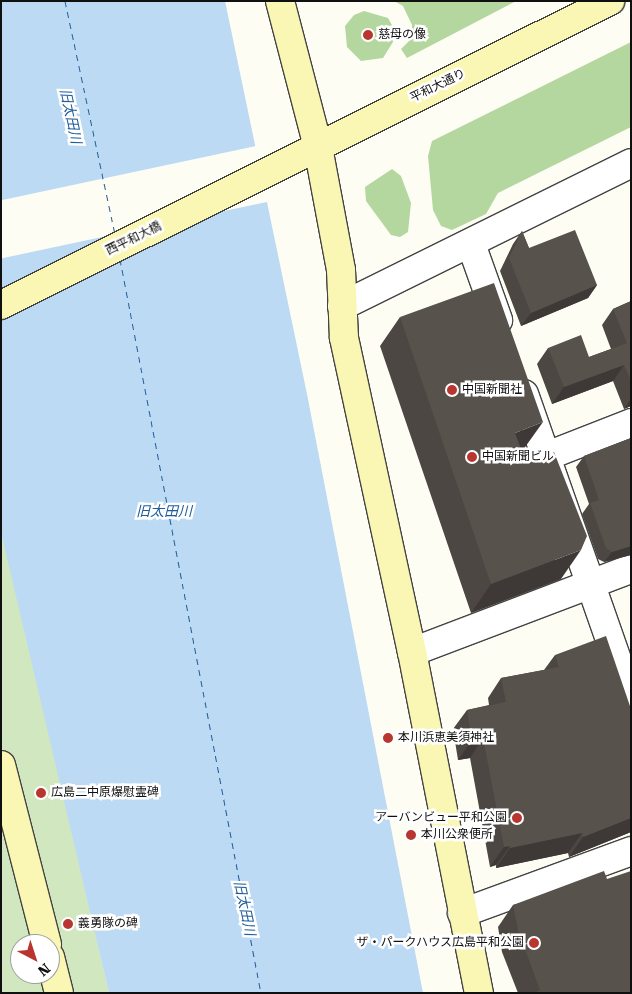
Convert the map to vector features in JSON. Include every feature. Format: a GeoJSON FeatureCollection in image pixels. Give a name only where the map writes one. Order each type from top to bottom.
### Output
{"type":"FeatureCollection","features":[{"type":"Feature","properties":{"kind":"street"},"geometry":{"type":"LineString","coordinates":[[280,1],[318,146],[342,270],[344,338],[412,652],[479,993]]}},
{"type":"Feature","properties":{"kind":"street","name":"平和大通り"},"geometry":{"type":"LineString","coordinates":[[267,173],[610,1]]}},
{"type":"Feature","properties":{"kind":"street"},"geometry":{"type":"LineString","coordinates":[[342,306],[471,244],[631,163]]}},
{"type":"Feature","properties":{"kind":"street","name":"西平和大橋"},"geometry":{"type":"LineString","coordinates":[[1,305],[267,173]]}},
{"type":"Feature","properties":{"kind":"street"},"geometry":{"type":"LineString","coordinates":[[471,244],[507,346]]}},
{"type":"Feature","properties":{"kind":"street"},"geometry":{"type":"LineString","coordinates":[[517,373],[631,700]]}},
{"type":"Feature","properties":{"kind":"street"},"geometry":{"type":"LineString","coordinates":[[547,456],[631,423]]}},
{"type":"Feature","properties":{"kind":"street"},"geometry":{"type":"LineString","coordinates":[[412,652],[631,569]]}},
{"type":"Feature","properties":{"kind":"street"},"geometry":{"type":"LineString","coordinates":[[1,766],[44,934]]}},
{"type":"Feature","properties":{"kind":"street"},"geometry":{"type":"LineString","coordinates":[[462,913],[631,851]]}},
{"type":"Feature","properties":{"kind":"green space"},"geometry":{"type":"Polygon","coordinates":[[[394,1],[516,1],[407,58],[401,49],[411,39],[412,25],[403,6],[394,1]]]}},
{"type":"Feature","properties":{"kind":"green space"},"geometry":{"type":"Polygon","coordinates":[[[364,11],[388,18],[393,27],[393,42],[383,58],[361,61],[347,47],[345,26],[354,15],[364,11]]]}},
{"type":"Feature","properties":{"kind":"green space"},"geometry":{"type":"Polygon","coordinates":[[[631,42],[631,127],[498,193],[486,214],[452,230],[441,226],[433,210],[428,156],[432,141],[631,42]]]}},
{"type":"Feature","properties":{"kind":"green space"},"geometry":{"type":"Polygon","coordinates":[[[392,169],[401,176],[411,203],[408,232],[400,237],[391,235],[366,201],[365,187],[392,169]]]}},
{"type":"Feature","properties":{"kind":"green space"},"geometry":{"type":"Polygon","coordinates":[[[1,532],[12,569],[109,993],[1,993],[1,532]]]}},
{"type":"Feature","properties":{"kind":"water","name":"旧太田川"},"geometry":{"type":"Polygon","coordinates":[[[1,1],[225,1],[307,394],[423,993],[109,993],[1,532],[1,1]]]}},
{"type":"Feature","properties":{"kind":"pier"},"geometry":{"type":"Polygon","coordinates":[[[256,146],[268,202],[1,258],[1,200],[256,146]]]}},
{"type":"Feature","properties":{"kind":"building"},"geometry":{"type":"Polygon","coordinates":[[[575,230],[597,285],[531,313],[509,258],[522,231],[529,248],[575,230]]]}},
{"type":"Feature","properties":{"kind":"building","name":"中国新聞ビル"},"geometry":{"type":"Polygon","coordinates":[[[494,283],[543,422],[515,433],[526,462],[554,452],[587,536],[581,550],[491,584],[400,317],[494,283]]]}},
{"type":"Feature","properties":{"kind":"building"},"geometry":{"type":"Polygon","coordinates":[[[631,301],[631,381],[624,365],[564,387],[548,348],[581,335],[589,357],[627,343],[613,309],[631,301]]]}},
{"type":"Feature","properties":{"kind":"building"},"geometry":{"type":"Polygon","coordinates":[[[631,438],[631,546],[612,552],[606,548],[590,503],[599,500],[584,456],[631,438]]]}},
{"type":"Feature","properties":{"kind":"building"},"geometry":{"type":"Polygon","coordinates":[[[606,636],[631,709],[631,818],[583,837],[582,833],[510,848],[510,846],[504,847],[483,738],[472,740],[467,710],[506,702],[501,678],[559,667],[555,655],[606,636]]]}},
{"type":"Feature","properties":{"kind":"building"},"geometry":{"type":"Polygon","coordinates":[[[604,871],[607,879],[631,871],[631,993],[534,993],[540,990],[518,930],[513,905],[604,871]]]}},
{"type":"Feature","properties":{"kind":"ferry route"},"geometry":{"type":"LineString","coordinates":[[65,1],[115,234]]}},
{"type":"Feature","properties":{"kind":"ferry route"},"geometry":{"type":"LineString","coordinates":[[120,259],[261,993]]}},
{"type":"Feature","properties":{"kind":"place","name":"慈母の像"},"geometry":{"type":"Point","coordinates":[368,35]}},
{"type":"Feature","properties":{"kind":"place","name":"中国新聞社"},"geometry":{"type":"Point","coordinates":[452,390]}},
{"type":"Feature","properties":{"kind":"place","name":"中国新聞ビル"},"geometry":{"type":"Point","coordinates":[472,457]}},
{"type":"Feature","properties":{"kind":"place","name":"本川浜恵美須神社"},"geometry":{"type":"Point","coordinates":[388,738]}},
{"type":"Feature","properties":{"kind":"place","name":"広島二中原爆慰霊碑"},"geometry":{"type":"Point","coordinates":[41,793]}},
{"type":"Feature","properties":{"kind":"place","name":"アーバンビュー平和公園"},"geometry":{"type":"Point","coordinates":[517,818]}},
{"type":"Feature","properties":{"kind":"place","name":"本川公衆便所"},"geometry":{"type":"Point","coordinates":[411,835]}},
{"type":"Feature","properties":{"kind":"place","name":"義勇隊の碑"},"geometry":{"type":"Point","coordinates":[68,924]}},
{"type":"Feature","properties":{"kind":"place","name":"ザ・パークハウス広島平和公園"},"geometry":{"type":"Point","coordinates":[534,943]}}]}
